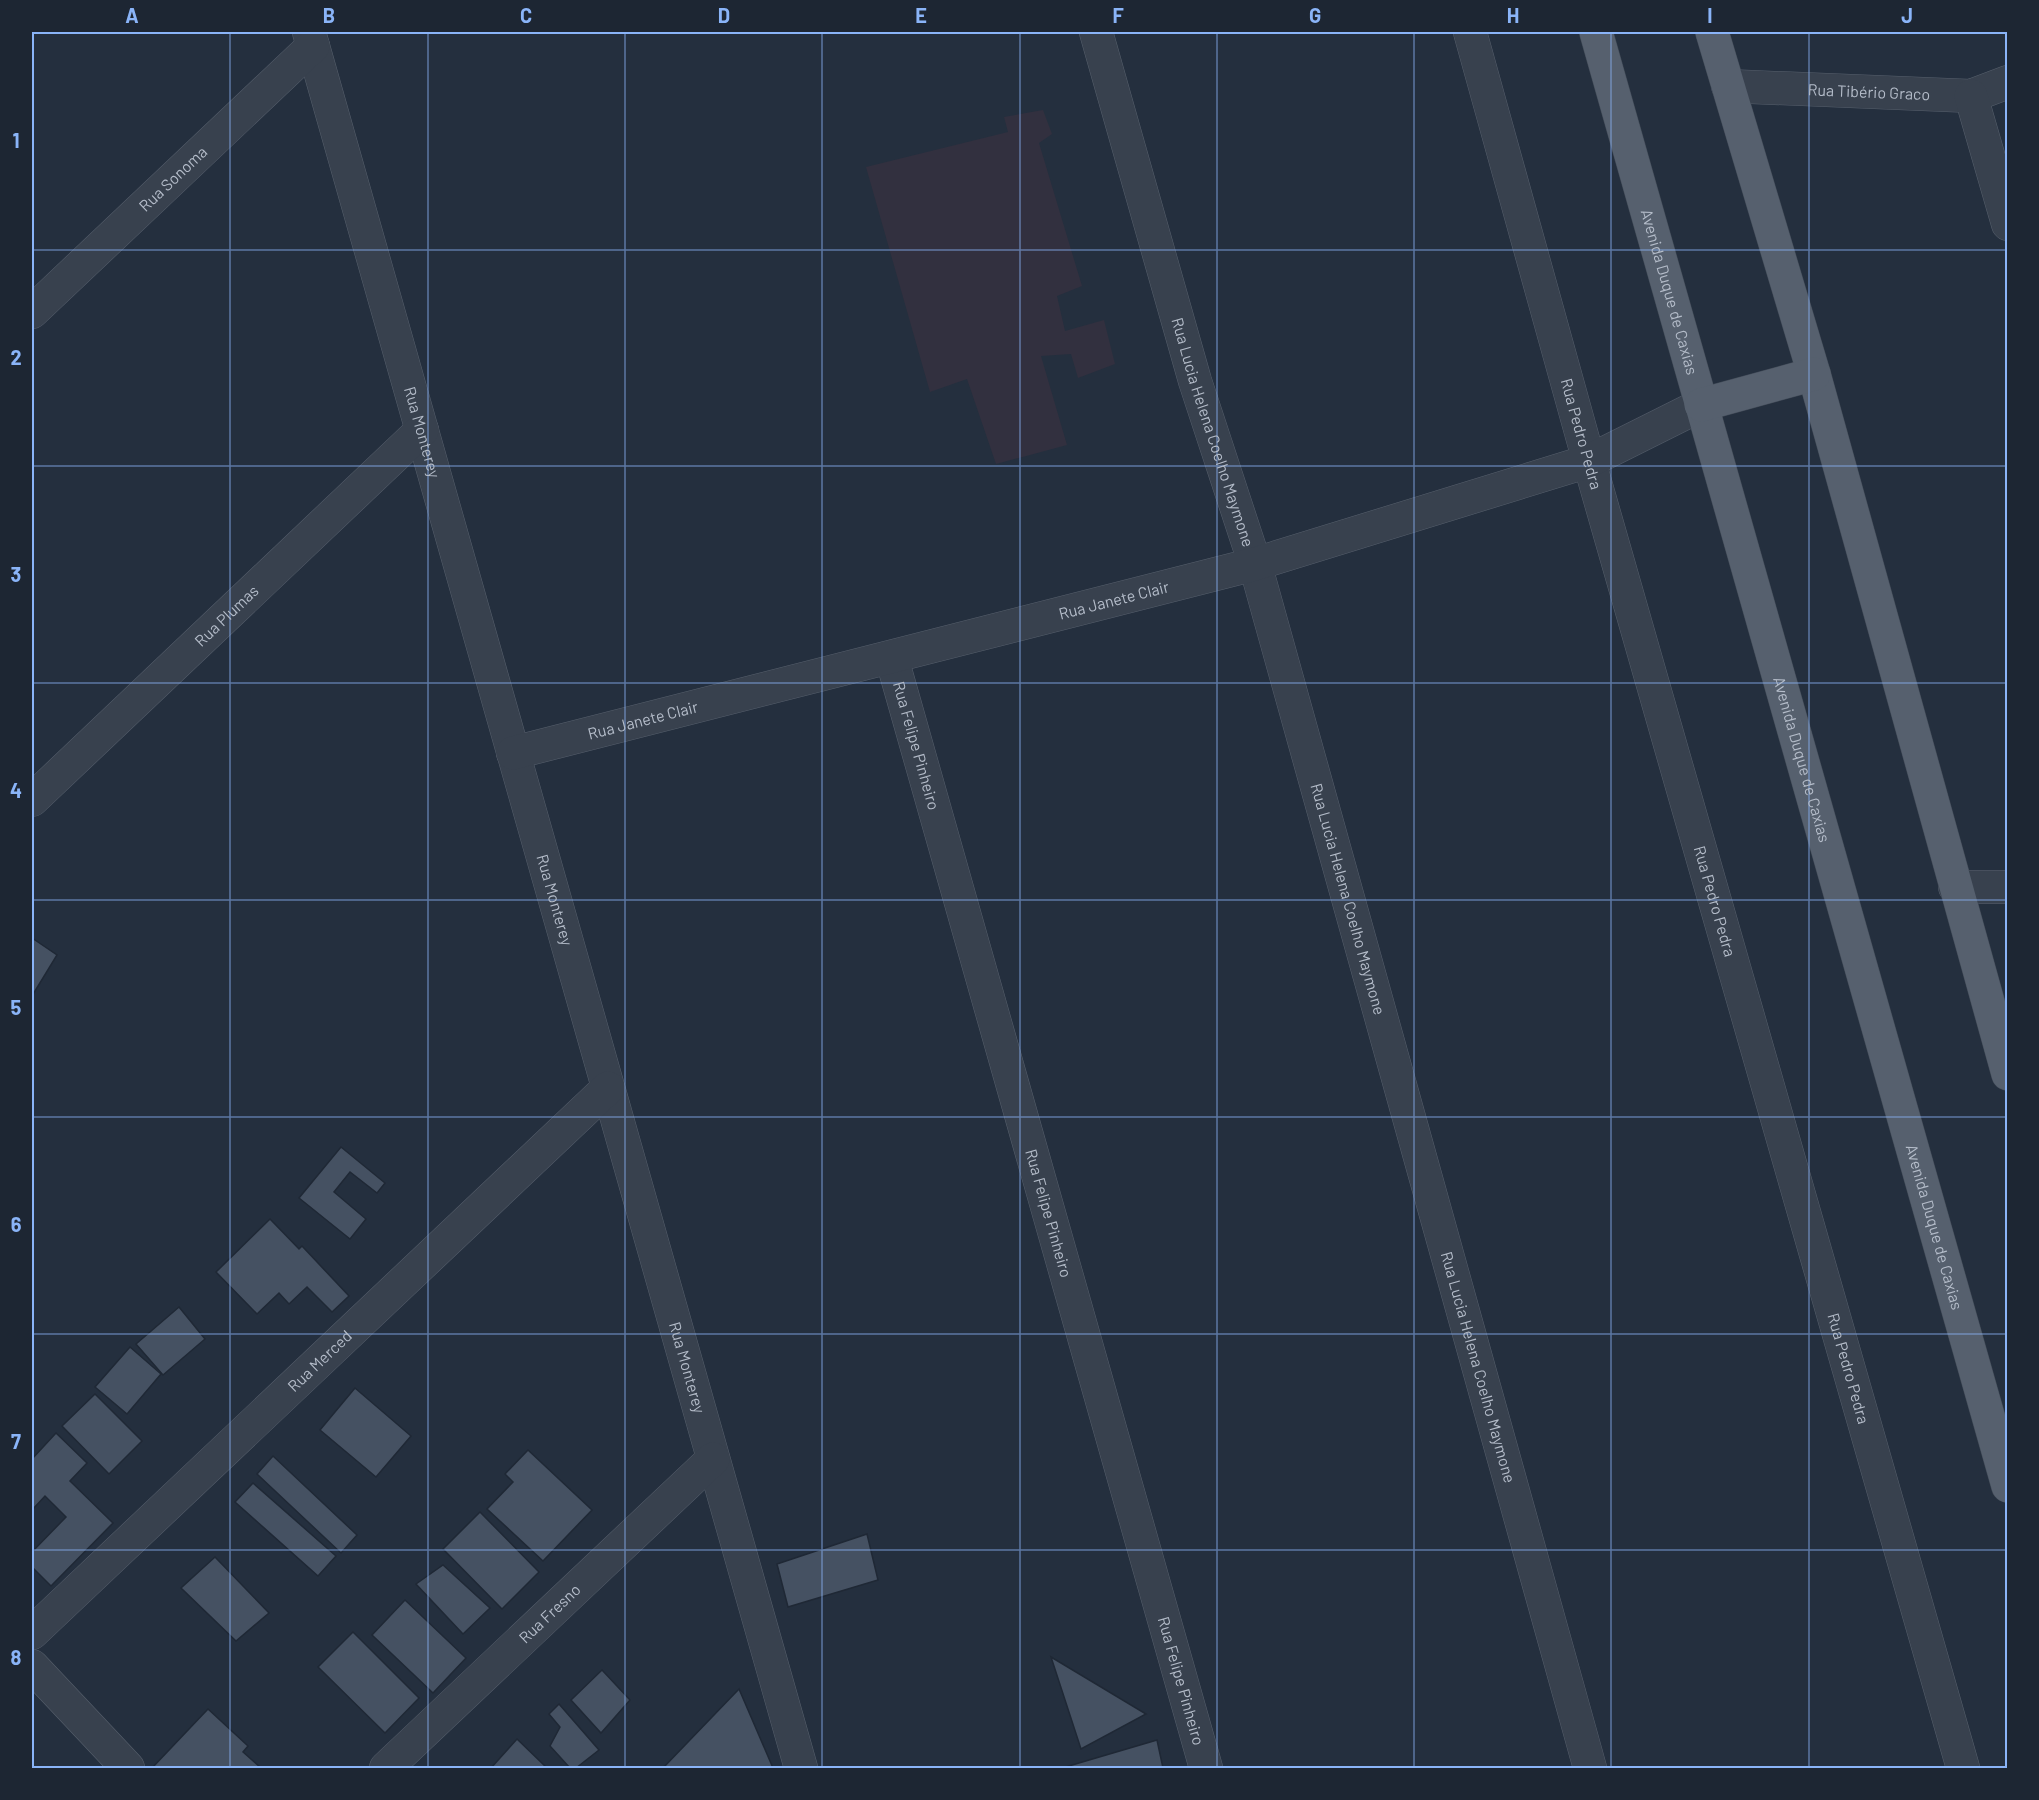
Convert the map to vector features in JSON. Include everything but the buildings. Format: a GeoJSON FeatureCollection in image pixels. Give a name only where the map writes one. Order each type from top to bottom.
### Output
{"type":"FeatureCollection","features":[{"type":"Feature","properties":{"kind":"main road","name":"Avenida Duque de Caxias"},"geometry":{"type":"LineString","coordinates":[[1596,32],[2007,1486]]}},
{"type":"Feature","properties":{"kind":"main road"},"geometry":{"type":"LineString","coordinates":[[1715,34],[1728,86],[1814,374],[2007,1074]]}},
{"type":"Feature","properties":{"kind":"main road"},"geometry":{"type":"LineString","coordinates":[[1701,405],[1814,374]]}},
{"type":"Feature","properties":{"kind":"street","name":"Rua Lucia Helena Coelho Maymone"},"geometry":{"type":"LineString","coordinates":[[1096,32],[1196,381],[1256,564],[1590,1768]]}},
{"type":"Feature","properties":{"kind":"street","name":"Rua Pedro Pedra"},"geometry":{"type":"LineString","coordinates":[[1470,32],[1589,461],[1963,1768]]}},
{"type":"Feature","properties":{"kind":"street","name":"Rua Sonoma"},"geometry":{"type":"LineString","coordinates":[[32,312],[311,39]]}},
{"type":"Feature","properties":{"kind":"street","name":"Rua Monterey"},"geometry":{"type":"LineString","coordinates":[[311,39],[801,1768]]}},
{"type":"Feature","properties":{"kind":"street","name":"Rua Tibério Graco"},"geometry":{"type":"LineString","coordinates":[[1728,86],[1971,96],[2007,82]]}},
{"type":"Feature","properties":{"kind":"street"},"geometry":{"type":"LineString","coordinates":[[1971,96],[2007,224]]}},
{"type":"Feature","properties":{"kind":"street","name":"Rua Janete Clair"},"geometry":{"type":"LineString","coordinates":[[513,753],[892,659],[1256,564],[1589,461],[1701,405]]}},
{"type":"Feature","properties":{"kind":"street","name":"Rua Plumas"},"geometry":{"type":"LineString","coordinates":[[32,800],[422,430]]}},
{"type":"Feature","properties":{"kind":"street","name":"Rua Felipe Pinheiro"},"geometry":{"type":"LineString","coordinates":[[892,659],[1206,1768]]}},
{"type":"Feature","properties":{"kind":"street"},"geometry":{"type":"LineString","coordinates":[[1955,887],[2007,887]]}},
{"type":"Feature","properties":{"kind":"street","name":"Rua Merced"},"geometry":{"type":"LineString","coordinates":[[32,1633],[608,1088]]}},
{"type":"Feature","properties":{"kind":"street","name":"Rua Fresno"},"geometry":{"type":"LineString","coordinates":[[386,1768],[713,1459]]}},
{"type":"Feature","properties":{"kind":"street"},"geometry":{"type":"LineString","coordinates":[[32,1666],[128,1768]]}},
{"type":"Feature","properties":{"kind":"shaded area"},"geometry":{"type":"Polygon","coordinates":[[[1043,110],[1052,134],[1039,143],[1082,286],[1057,296],[1065,331],[1104,320],[1115,364],[1078,378],[1071,354],[1041,356],[1067,445],[996,464],[967,379],[930,392],[866,167],[1008,132],[1004,117],[1043,110]]]}}]}
